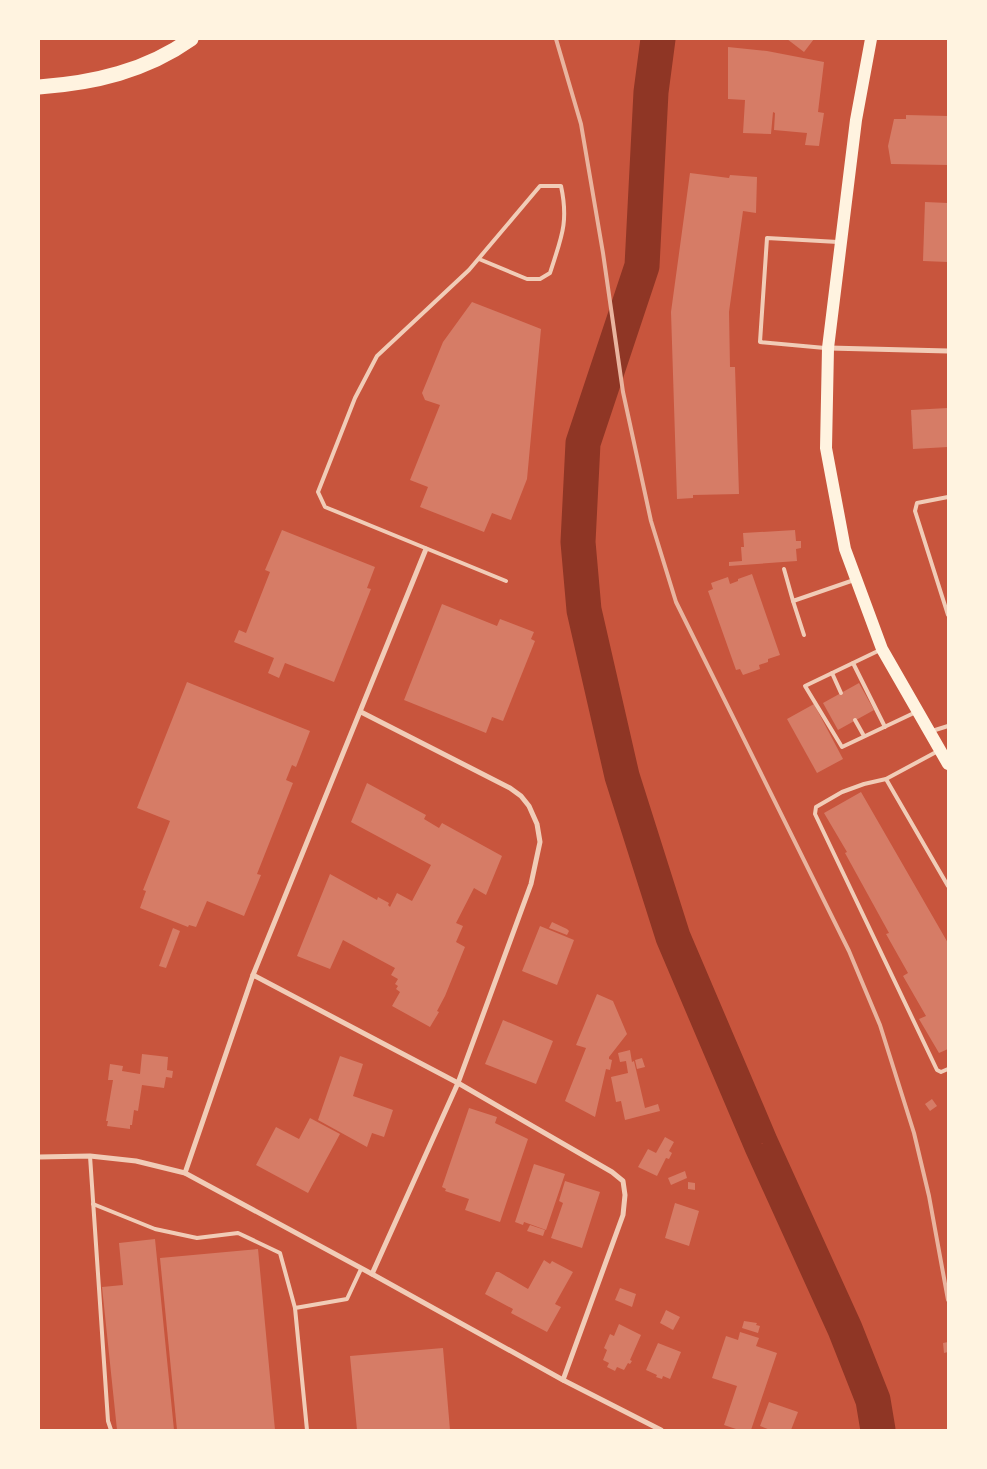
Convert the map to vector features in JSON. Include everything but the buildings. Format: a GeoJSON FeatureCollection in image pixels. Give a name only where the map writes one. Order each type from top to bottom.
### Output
{"type":"FeatureCollection","features":[{"type":"Feature","properties":{"kind":"highway"},"geometry":{"type":"LineString","coordinates":[[39,88],[90,82],[117,75],[165,55],[191,39]]}},
{"type":"Feature","properties":{"kind":"main road"},"geometry":{"type":"LineString","coordinates":[[871,39],[856,120],[828,348],[826,448],[845,548],[882,649],[948,764]]}},
{"type":"Feature","properties":{"kind":"street"},"geometry":{"type":"LineString","coordinates":[[828,348],[948,351]]}},
{"type":"Feature","properties":{"kind":"street"},"geometry":{"type":"LineString","coordinates":[[185,1173],[253,975],[426,549]]}},
{"type":"Feature","properties":{"kind":"street"},"geometry":{"type":"LineString","coordinates":[[360,712],[510,788],[528,806],[538,824],[540,842],[531,884],[458,1084],[372,1274]]}},
{"type":"Feature","properties":{"kind":"street"},"geometry":{"type":"LineString","coordinates":[[253,975],[458,1084],[612,1172],[623,1181],[625,1195],[623,1215],[563,1380]]}},
{"type":"Feature","properties":{"kind":"street"},"geometry":{"type":"LineString","coordinates":[[39,1157],[90,1156],[136,1161],[185,1173],[563,1380],[661,1430]]}},
{"type":"Feature","properties":{"kind":"lane"},"geometry":{"type":"LineString","coordinates":[[479,259],[526,279],[540,279],[550,273],[564,228],[565,205],[561,186],[540,186],[479,259],[470,270],[377,356],[355,398],[318,492],[325,507],[506,581]]}},
{"type":"Feature","properties":{"kind":"lane"},"geometry":{"type":"LineString","coordinates":[[828,348],[760,342],[767,238],[840,243]]}},
{"type":"Feature","properties":{"kind":"lane"},"geometry":{"type":"LineString","coordinates":[[948,497],[916,503],[915,511],[948,616]]}},
{"type":"Feature","properties":{"kind":"lane"},"geometry":{"type":"LineString","coordinates":[[784,569],[804,635]]}},
{"type":"Feature","properties":{"kind":"lane"},"geometry":{"type":"LineString","coordinates":[[793,601],[856,579]]}},
{"type":"Feature","properties":{"kind":"lane"},"geometry":{"type":"LineString","coordinates":[[882,649],[805,686],[842,747],[918,711]]}},
{"type":"Feature","properties":{"kind":"lane"},"geometry":{"type":"LineString","coordinates":[[853,663],[885,726]]}},
{"type":"Feature","properties":{"kind":"lane"},"geometry":{"type":"LineString","coordinates":[[832,674],[842,693]]}},
{"type":"Feature","properties":{"kind":"lane"},"geometry":{"type":"LineString","coordinates":[[855,720],[864,736]]}},
{"type":"Feature","properties":{"kind":"lane"},"geometry":{"type":"LineString","coordinates":[[930,732],[948,726]]}},
{"type":"Feature","properties":{"kind":"lane"},"geometry":{"type":"LineString","coordinates":[[940,750],[886,779],[842,792],[816,807],[815,814],[937,1070],[941,1072],[948,1069]]}},
{"type":"Feature","properties":{"kind":"lane"},"geometry":{"type":"LineString","coordinates":[[886,779],[948,886]]}},
{"type":"Feature","properties":{"kind":"lane"},"geometry":{"type":"LineString","coordinates":[[90,1156],[108,1421],[111,1430]]}},
{"type":"Feature","properties":{"kind":"lane"},"geometry":{"type":"LineString","coordinates":[[93,1204],[155,1228],[197,1238],[238,1233],[280,1253],[295,1308],[307,1430]]}},
{"type":"Feature","properties":{"kind":"lane"},"geometry":{"type":"LineString","coordinates":[[295,1308],[347,1299],[361,1269]]}},
{"type":"Feature","properties":{"kind":"waterway"},"geometry":{"type":"LineString","coordinates":[[658,39],[651,92],[642,266],[583,443],[578,542],[584,610],[622,776],[673,937],[761,1144],[845,1329],[873,1400],[878,1430]]}},
{"type":"Feature","properties":{"kind":"railway"},"geometry":{"type":"LineString","coordinates":[[556,39],[581,124],[603,253],[623,392],[651,521],[676,602],[849,951],[880,1025],[914,1133],[929,1196],[948,1300]]}}]}
